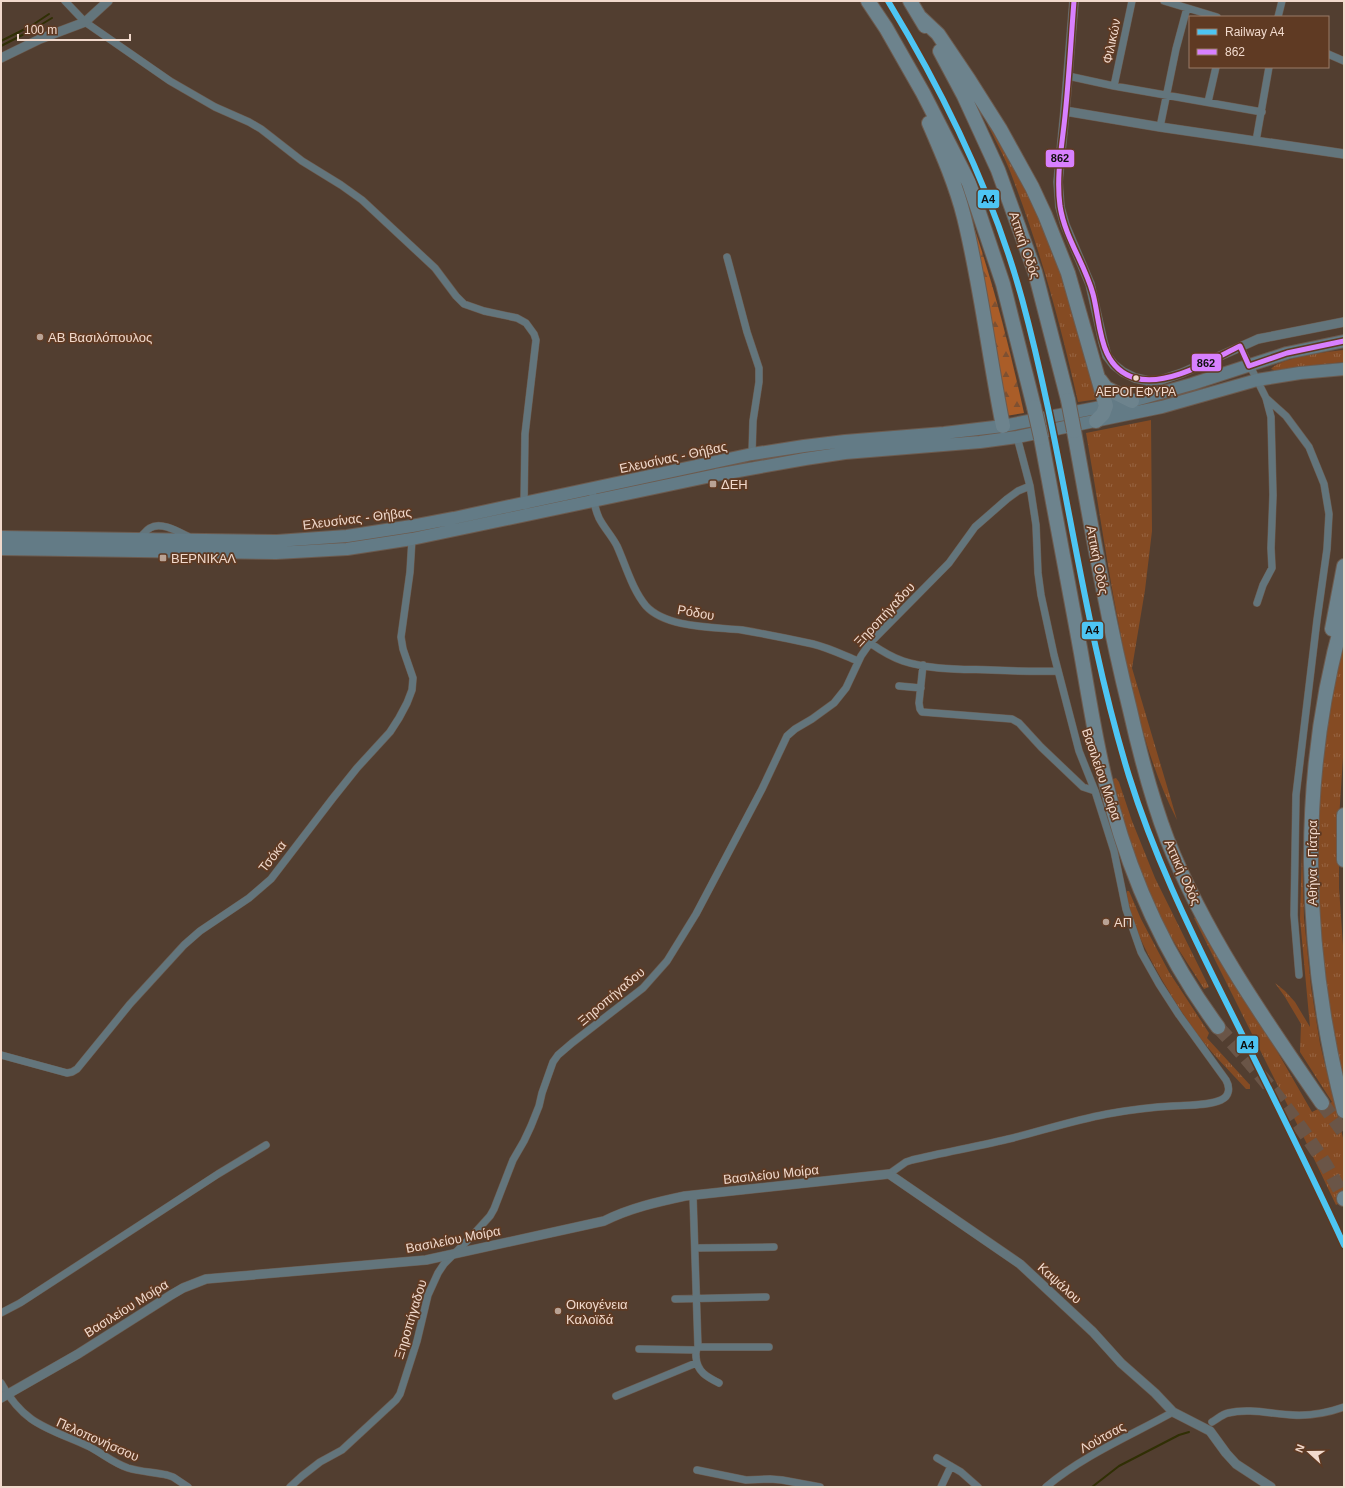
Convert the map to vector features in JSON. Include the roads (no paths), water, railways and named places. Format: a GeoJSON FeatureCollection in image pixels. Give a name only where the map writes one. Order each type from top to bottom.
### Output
{"type":"FeatureCollection","features":[{"type":"Feature","properties":{"kind":"highway"},"geometry":{"type":"LineString","coordinates":[[868,1],[886,28],[913,75],[969,182],[1003,284],[1034,407],[1041,438],[1092,720],[1112,806],[1125,849],[1153,921],[1200,1003],[1218,1027]]}},
{"type":"Feature","properties":{"kind":"highway","name":"Αττική Οδός"},"geometry":{"type":"LineString","coordinates":[[910,1],[964,96],[998,170],[1035,272],[1068,400],[1116,654],[1146,777],[1167,839],[1193,897],[1223,952],[1274,1034],[1322,1103]]}},
{"type":"Feature","properties":{"kind":"highway"},"geometry":{"type":"LineString","coordinates":[[921,18],[938,34],[1000,129],[1045,214],[1068,273],[1106,406],[1104,414],[1096,421]]}},
{"type":"Feature","properties":{"kind":"highway"},"geometry":{"type":"LineString","coordinates":[[913,75],[917,96],[945,160],[964,216],[979,289],[1003,426]]}},
{"type":"Feature","properties":{"kind":"highway"},"geometry":{"type":"LineString","coordinates":[[1099,379],[1106,388],[1132,401]]}},
{"type":"Feature","properties":{"kind":"highway"},"geometry":{"type":"LineString","coordinates":[[1316,750],[1323,679],[1344,566]]}},
{"type":"Feature","properties":{"kind":"highway","name":"Αθήνα - Πάτρα"},"geometry":{"type":"LineString","coordinates":[[1344,616],[1329,679],[1316,750],[1311,847],[1313,928],[1325,1022],[1337,1084],[1344,1111]]}},
{"type":"Feature","properties":{"kind":"highway"},"geometry":{"type":"LineString","coordinates":[[1344,816],[1344,860]]}},
{"type":"Feature","properties":{"kind":"main road","name":"Ελευσίνας - Θήβας"},"geometry":{"type":"LineString","coordinates":[[1,549],[276,553],[347,549],[412,539],[525,516],[592,495],[752,454],[845,440],[958,432],[1003,426],[1132,401],[1287,354],[1344,341]]}},
{"type":"Feature","properties":{"kind":"main road","name":"Ελευσίνας - Θήβας"},"geometry":{"type":"LineString","coordinates":[[1,537],[277,541],[347,536],[412,526],[523,503],[592,495],[805,459],[853,452],[980,442],[1016,437],[1162,407],[1257,380],[1300,373],[1344,369]]}},
{"type":"Feature","properties":{"kind":"main road"},"geometry":{"type":"LineString","coordinates":[[1003,426],[1016,437]]}},
{"type":"Feature","properties":{"kind":"street"},"geometry":{"type":"LineString","coordinates":[[66,1],[86,22],[170,81],[215,107],[261,129],[302,161],[362,200],[435,268],[456,296],[464,304],[484,311],[517,318],[526,323],[534,334],[536,340],[525,434],[523,503],[525,516]]}},
{"type":"Feature","properties":{"kind":"street"},"geometry":{"type":"LineString","coordinates":[[1,58],[40,39],[86,22],[108,1]]}},
{"type":"Feature","properties":{"kind":"street"},"geometry":{"type":"LineString","coordinates":[[1074,1],[1058,182],[1060,207],[1065,225],[1090,284],[1103,342],[1107,356],[1110,360],[1124,372],[1135,378],[1149,381],[1161,380],[1182,373],[1258,339],[1344,322]]}},
{"type":"Feature","properties":{"kind":"street","name":"Φιλικών"},"geometry":{"type":"LineString","coordinates":[[1114,86],[1132,1]]}},
{"type":"Feature","properties":{"kind":"street"},"geometry":{"type":"LineString","coordinates":[[1164,1],[1214,16]]}},
{"type":"Feature","properties":{"kind":"street"},"geometry":{"type":"LineString","coordinates":[[1278,16],[1282,1]]}},
{"type":"Feature","properties":{"kind":"street"},"geometry":{"type":"LineString","coordinates":[[1160,127],[1176,49],[1187,8]]}},
{"type":"Feature","properties":{"kind":"street"},"geometry":{"type":"LineString","coordinates":[[1329,54],[1344,61]]}},
{"type":"Feature","properties":{"kind":"street"},"geometry":{"type":"LineString","coordinates":[[1208,102],[1216,68]]}},
{"type":"Feature","properties":{"kind":"street"},"geometry":{"type":"LineString","coordinates":[[1256,141],[1269,68]]}},
{"type":"Feature","properties":{"kind":"street"},"geometry":{"type":"LineString","coordinates":[[1068,76],[1114,86],[1262,112]]}},
{"type":"Feature","properties":{"kind":"street"},"geometry":{"type":"LineString","coordinates":[[1065,111],[1160,127],[1344,154]]}},
{"type":"Feature","properties":{"kind":"street"},"geometry":{"type":"LineString","coordinates":[[727,257],[747,332],[759,368],[752,454]]}},
{"type":"Feature","properties":{"kind":"street"},"geometry":{"type":"LineString","coordinates":[[1240,346],[1266,398],[1271,417],[1273,495],[1271,548],[1272,568],[1263,585],[1257,603]]}},
{"type":"Feature","properties":{"kind":"street"},"geometry":{"type":"LineString","coordinates":[[1266,398],[1286,416],[1309,447],[1324,484],[1329,514],[1327,549],[1296,795],[1294,915],[1299,975]]}},
{"type":"Feature","properties":{"kind":"street","name":"Βασιλείου Μοίρα"},"geometry":{"type":"LineString","coordinates":[[4,1397],[78,1354],[171,1295],[183,1288],[206,1279],[426,1260],[482,1246],[604,1221],[638,1207],[663,1200],[889,1174],[906,1162],[912,1160],[1011,1138],[1106,1114],[1143,1108],[1207,1103],[1222,1100],[1228,1093],[1229,1085],[1179,1015],[1159,984],[1141,952],[1126,909],[1114,851],[1095,791],[1080,751],[1058,671],[1041,595],[1038,573],[1036,525],[1030,486],[1016,437]]}},
{"type":"Feature","properties":{"kind":"street","name":"Ξηροπήγαδου"},"geometry":{"type":"LineString","coordinates":[[290,1487],[320,1462],[342,1450],[396,1400],[400,1394],[417,1341],[428,1295],[444,1264],[471,1237],[490,1216],[494,1209],[509,1169],[531,1126],[553,1062],[558,1055],[572,1043],[643,988],[667,961],[696,914],[762,789],[787,736],[834,703],[846,688],[858,661],[870,643],[949,563],[975,527],[1007,499],[1018,491],[1030,486]]}},
{"type":"Feature","properties":{"kind":"street","name":"Ρόδου"},"geometry":{"type":"LineString","coordinates":[[592,495],[599,518],[612,536],[630,577],[642,599],[653,612],[664,618],[678,622],[743,630],[813,644],[839,652],[858,661]]}},
{"type":"Feature","properties":{"kind":"street","name":"Τσόκα"},"geometry":{"type":"LineString","coordinates":[[1,1055],[57,1072],[67,1073],[72,1072],[77,1068],[135,998],[184,945],[200,931],[249,898],[271,879],[357,768],[390,732],[407,703],[413,684],[413,678],[400,637],[410,572],[412,539]]}},
{"type":"Feature","properties":{"kind":"street"},"geometry":{"type":"LineString","coordinates":[[870,643],[883,652],[903,661],[923,665],[970,670],[1026,672],[1058,671]]}},
{"type":"Feature","properties":{"kind":"street"},"geometry":{"type":"LineString","coordinates":[[923,665],[919,704],[922,712],[1007,718],[1016,721],[1083,787],[1095,791]]}},
{"type":"Feature","properties":{"kind":"street"},"geometry":{"type":"LineString","coordinates":[[900,686],[921,688]]}},
{"type":"Feature","properties":{"kind":"street"},"geometry":{"type":"LineString","coordinates":[[1,1313],[20,1303],[218,1174],[266,1145]]}},
{"type":"Feature","properties":{"kind":"street","name":"Καψάλου"},"geometry":{"type":"LineString","coordinates":[[889,1174],[1020,1264],[1093,1332],[1121,1363],[1156,1393],[1173,1412],[1210,1430],[1226,1453],[1236,1464],[1271,1487]]}},
{"type":"Feature","properties":{"kind":"street"},"geometry":{"type":"LineString","coordinates":[[693,1196],[697,1348],[696,1363],[702,1373],[719,1384]]}},
{"type":"Feature","properties":{"kind":"street"},"geometry":{"type":"LineString","coordinates":[[695,1248],[774,1247]]}},
{"type":"Feature","properties":{"kind":"street"},"geometry":{"type":"LineString","coordinates":[[675,1299],[766,1297]]}},
{"type":"Feature","properties":{"kind":"street"},"geometry":{"type":"LineString","coordinates":[[639,1349],[769,1347]]}},
{"type":"Feature","properties":{"kind":"street"},"geometry":{"type":"LineString","coordinates":[[616,1396],[696,1363]]}},
{"type":"Feature","properties":{"kind":"street","name":"Πελοπονήσσου"},"geometry":{"type":"LineString","coordinates":[[1,1383],[4,1397],[43,1428],[88,1447],[122,1465],[167,1475],[173,1477],[188,1487]]}},
{"type":"Feature","properties":{"kind":"street"},"geometry":{"type":"LineString","coordinates":[[1212,1422],[1227,1413],[1238,1412],[1310,1415],[1326,1413],[1344,1407]]}},
{"type":"Feature","properties":{"kind":"street","name":"Λούτσας"},"geometry":{"type":"LineString","coordinates":[[1046,1487],[1069,1469],[1173,1412]]}},
{"type":"Feature","properties":{"kind":"street"},"geometry":{"type":"LineString","coordinates":[[937,1458],[961,1472],[978,1487]]}},
{"type":"Feature","properties":{"kind":"street"},"geometry":{"type":"LineString","coordinates":[[941,1487],[951,1466]]}},
{"type":"Feature","properties":{"kind":"street"},"geometry":{"type":"LineString","coordinates":[[697,1470],[746,1480],[776,1479],[820,1487]]}},
{"type":"Feature","properties":{"kind":"waterway"},"geometry":{"type":"LineString","coordinates":[[1,41],[31,26],[49,14]]}},
{"type":"Feature","properties":{"kind":"waterway"},"geometry":{"type":"LineString","coordinates":[[1,46],[52,18]]}},
{"type":"Feature","properties":{"kind":"waterway"},"geometry":{"type":"LineString","coordinates":[[1092,1487],[1119,1466],[1179,1435],[1189,1432]]}},
{"type":"Feature","properties":{"kind":"tunnel"},"geometry":{"type":"LineString","coordinates":[[1218,1027],[1257,1071],[1294,1118],[1324,1162],[1344,1198]]}},
{"type":"Feature","properties":{"kind":"tunnel"},"geometry":{"type":"LineString","coordinates":[[1322,1103],[1344,1133]]}},
{"type":"Feature","properties":{"kind":"rail line","name":"A4"},"geometry":{"type":"LineString","coordinates":[[888,1],[929,72],[966,146],[997,221],[1010,260],[1022,299],[1037,358],[1098,658],[1112,717],[1138,805],[1184,916],[1270,1090],[1344,1245]]}},
{"type":"Feature","properties":{"kind":"place","name":"ΑΒ Βασιλόπουλος"},"geometry":{"type":"Point","coordinates":[40,337]}},
{"type":"Feature","properties":{"kind":"place","name":"ΑΕΡΟΓΕΦΥΡΑ"},"geometry":{"type":"Point","coordinates":[1136,378]}},
{"type":"Feature","properties":{"kind":"place","name":"ΔΕΗ"},"geometry":{"type":"Point","coordinates":[713,484]}},
{"type":"Feature","properties":{"kind":"place","name":"ΒΕΡΝΙΚΑΛ"},"geometry":{"type":"Point","coordinates":[163,558]}},
{"type":"Feature","properties":{"kind":"place","name":"ΑΠ"},"geometry":{"type":"Point","coordinates":[1106,922]}},
{"type":"Feature","properties":{"kind":"place","name":"Οικογένεια Καλοϊδά"},"geometry":{"type":"Point","coordinates":[558,1311]}}]}
